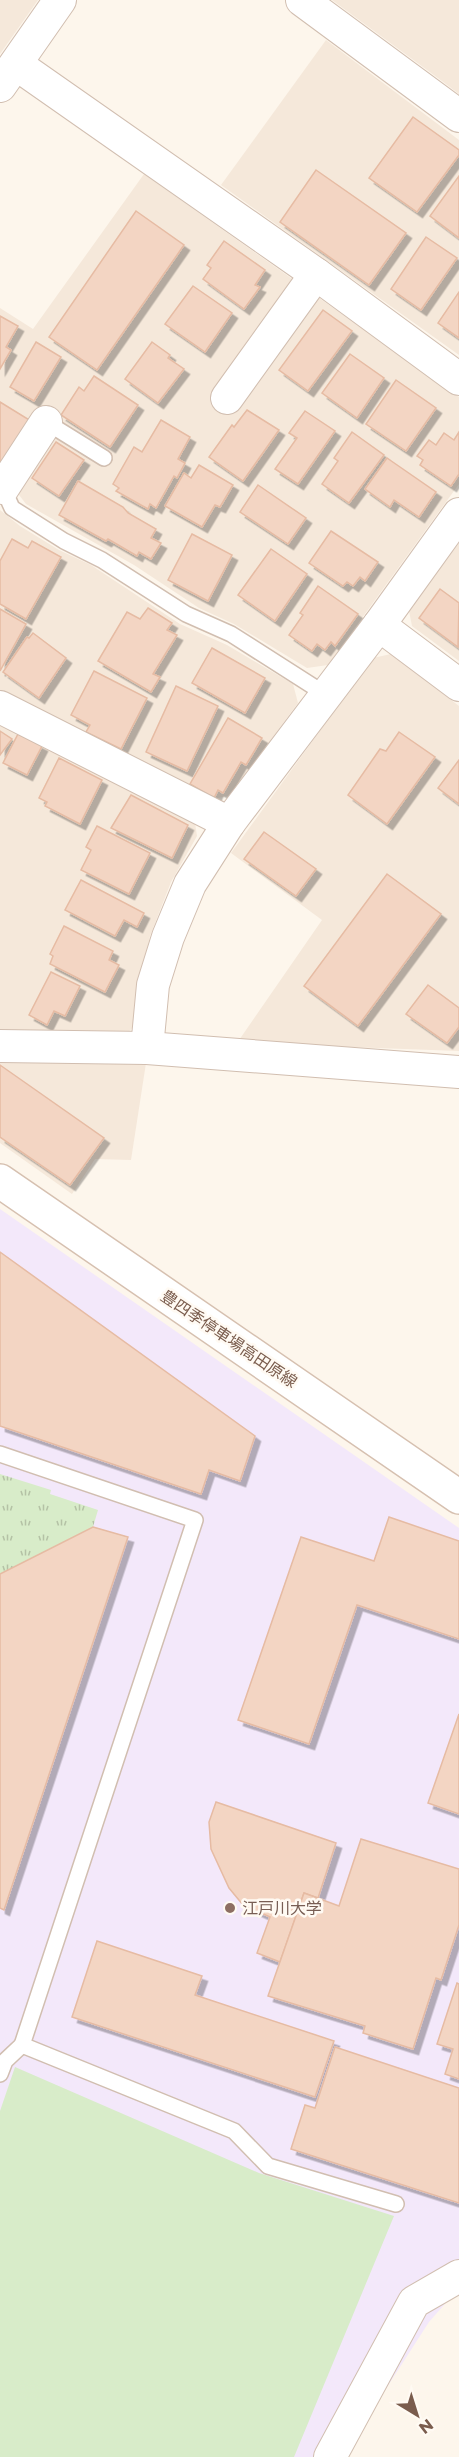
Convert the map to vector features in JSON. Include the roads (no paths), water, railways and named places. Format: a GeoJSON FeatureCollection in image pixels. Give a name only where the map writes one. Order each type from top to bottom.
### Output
{"type":"FeatureCollection","features":[{"type":"Feature","properties":{"kind":"main road","name":"豊四季停車場高田原線"},"geometry":{"type":"LineString","coordinates":[[0,1181],[459,1497]]}},
{"type":"Feature","properties":{"kind":"street"},"geometry":{"type":"LineString","coordinates":[[60,0],[8,75],[316,274],[459,379]]}},
{"type":"Feature","properties":{"kind":"street"},"geometry":{"type":"LineString","coordinates":[[302,0],[459,116]]}},
{"type":"Feature","properties":{"kind":"street"},"geometry":{"type":"LineString","coordinates":[[226,398],[316,274]]}},
{"type":"Feature","properties":{"kind":"street"},"geometry":{"type":"LineString","coordinates":[[2,487],[46,422]]}},
{"type":"Feature","properties":{"kind":"street"},"geometry":{"type":"LineString","coordinates":[[147,1048],[153,985],[168,937],[190,884],[230,823],[325,694],[379,626],[459,514]]}},
{"type":"Feature","properties":{"kind":"street"},"geometry":{"type":"LineString","coordinates":[[379,626],[459,685]]}},
{"type":"Feature","properties":{"kind":"street"},"geometry":{"type":"LineString","coordinates":[[0,707],[230,823]]}},
{"type":"Feature","properties":{"kind":"street"},"geometry":{"type":"LineString","coordinates":[[0,1047],[147,1048],[459,1072]]}},
{"type":"Feature","properties":{"kind":"street"},"geometry":{"type":"LineString","coordinates":[[330,2457],[414,2302],[459,2276]]}},
{"type":"Feature","properties":{"kind":"lane"},"geometry":{"type":"LineString","coordinates":[[46,422],[104,458]]}},
{"type":"Feature","properties":{"kind":"lane"},"geometry":{"type":"LineString","coordinates":[[2,487],[12,508],[64,541],[102,560],[186,614],[231,634],[325,694]]}},
{"type":"Feature","properties":{"kind":"lane"},"geometry":{"type":"LineString","coordinates":[[0,1454],[195,1520],[22,2045],[5,2061],[0,2074]]}},
{"type":"Feature","properties":{"kind":"lane"},"geometry":{"type":"LineString","coordinates":[[22,2045],[234,2131],[268,2166],[396,2204]]}},
{"type":"Feature","properties":{"kind":"place","name":"江戸川大学"},"geometry":{"type":"Point","coordinates":[230,1908]}}]}
